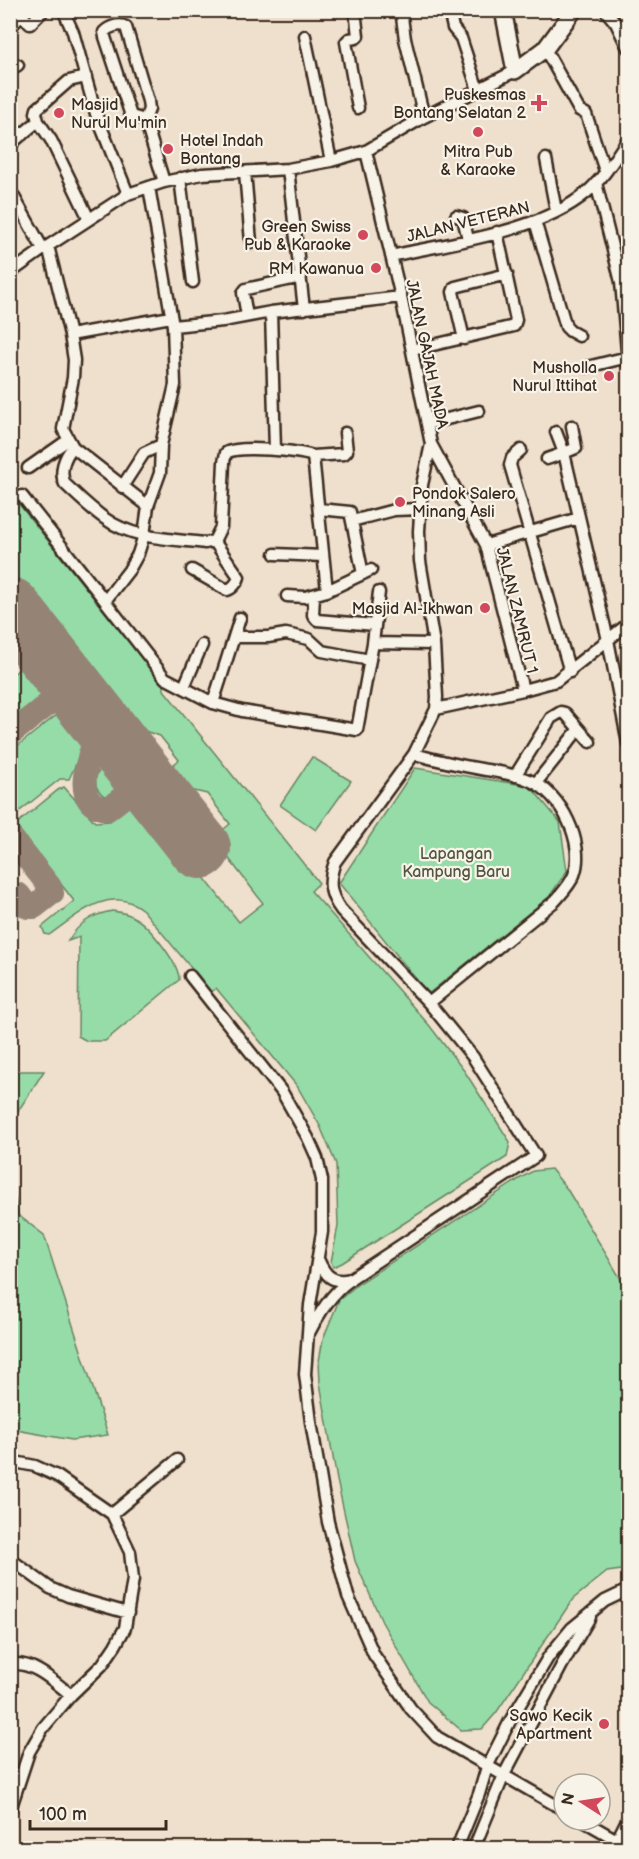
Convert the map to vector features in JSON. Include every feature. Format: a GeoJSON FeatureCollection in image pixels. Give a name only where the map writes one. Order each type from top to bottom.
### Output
{"type":"FeatureCollection","features":[{"type":"Feature","properties":{"kind":"street"},"geometry":{"type":"LineString","coordinates":[[10,27],[20,13],[30,24],[44,10]]}},
{"type":"Feature","properties":{"kind":"street"},"geometry":{"type":"LineString","coordinates":[[63,10],[71,26],[96,114],[128,194]]}},
{"type":"Feature","properties":{"kind":"street"},"geometry":{"type":"LineString","coordinates":[[355,10],[357,36],[348,39],[347,48],[358,108]]}},
{"type":"Feature","properties":{"kind":"street"},"geometry":{"type":"LineString","coordinates":[[401,10],[405,39],[424,117]]}},
{"type":"Feature","properties":{"kind":"street"},"geometry":{"type":"LineString","coordinates":[[449,10],[453,27],[461,38],[478,90]]}},
{"type":"Feature","properties":{"kind":"street"},"geometry":{"type":"LineString","coordinates":[[503,10],[515,71]]}},
{"type":"Feature","properties":{"kind":"street"},"geometry":{"type":"LineString","coordinates":[[10,273],[45,247],[128,194],[164,182],[202,174],[288,169],[332,161],[366,151],[424,117],[515,71],[545,49],[574,10]]}},
{"type":"Feature","properties":{"kind":"street"},"geometry":{"type":"LineString","coordinates":[[605,10],[616,23],[628,48]]}},
{"type":"Feature","properties":{"kind":"street"},"geometry":{"type":"LineString","coordinates":[[145,120],[131,116],[105,38],[104,32],[107,29],[117,26],[126,27],[148,101],[149,109],[145,120],[164,182]]}},
{"type":"Feature","properties":{"kind":"street"},"geometry":{"type":"LineString","coordinates":[[305,36],[332,161]]}},
{"type":"Feature","properties":{"kind":"street"},"geometry":{"type":"LineString","coordinates":[[545,49],[579,110],[586,114],[605,171]]}},
{"type":"Feature","properties":{"kind":"street"},"geometry":{"type":"LineString","coordinates":[[86,77],[69,81],[37,109],[36,113],[89,219]]}},
{"type":"Feature","properties":{"kind":"street"},"geometry":{"type":"LineString","coordinates":[[12,143],[38,121]]}},
{"type":"Feature","properties":{"kind":"street"},"geometry":{"type":"LineString","coordinates":[[10,125],[22,135]]}},
{"type":"Feature","properties":{"kind":"street","name":"JALAN VETERAN"},"geometry":{"type":"LineString","coordinates":[[391,256],[497,232],[556,211],[586,193],[596,183],[628,139]]}},
{"type":"Feature","properties":{"kind":"street","name":"JALAN GAJAH MADA"},"geometry":{"type":"LineString","coordinates":[[366,151],[412,350],[431,444],[422,485],[420,561],[434,644],[436,709]]}},
{"type":"Feature","properties":{"kind":"street"},"geometry":{"type":"LineString","coordinates":[[546,159],[556,211]]}},
{"type":"Feature","properties":{"kind":"street"},"geometry":{"type":"LineString","coordinates":[[288,169],[304,309]]}},
{"type":"Feature","properties":{"kind":"street"},"geometry":{"type":"LineString","coordinates":[[245,172],[251,242]]}},
{"type":"Feature","properties":{"kind":"street"},"geometry":{"type":"LineString","coordinates":[[180,178],[193,282]]}},
{"type":"Feature","properties":{"kind":"street"},"geometry":{"type":"LineString","coordinates":[[596,183],[625,281],[628,363]]}},
{"type":"Feature","properties":{"kind":"street"},"geometry":{"type":"LineString","coordinates":[[105,601],[135,562],[144,535],[148,506],[160,473],[161,445],[175,385],[172,322],[149,187]]}},
{"type":"Feature","properties":{"kind":"street"},"geometry":{"type":"LineString","coordinates":[[10,190],[45,247],[70,335],[74,368],[63,429],[70,444],[148,506]]}},
{"type":"Feature","properties":{"kind":"street"},"geometry":{"type":"LineString","coordinates":[[456,216],[463,218],[468,238]]}},
{"type":"Feature","properties":{"kind":"street"},"geometry":{"type":"LineString","coordinates":[[535,220],[566,327],[579,336]]}},
{"type":"Feature","properties":{"kind":"street"},"geometry":{"type":"LineString","coordinates":[[412,350],[514,326],[516,320],[497,232]]}},
{"type":"Feature","properties":{"kind":"street"},"geometry":{"type":"LineString","coordinates":[[464,339],[453,292],[455,287],[507,274]]}},
{"type":"Feature","properties":{"kind":"street"},"geometry":{"type":"LineString","coordinates":[[247,316],[243,297],[246,289],[301,277]]}},
{"type":"Feature","properties":{"kind":"street"},"geometry":{"type":"LineString","coordinates":[[70,335],[400,297]]}},
{"type":"Feature","properties":{"kind":"street"},"geometry":{"type":"LineString","coordinates":[[271,312],[275,450]]}},
{"type":"Feature","properties":{"kind":"street"},"geometry":{"type":"LineString","coordinates":[[587,367],[628,357]]}},
{"type":"Feature","properties":{"kind":"street"},"geometry":{"type":"LineString","coordinates":[[427,424],[479,411]]}},
{"type":"Feature","properties":{"kind":"street"},"geometry":{"type":"LineString","coordinates":[[547,459],[576,448],[572,426]]}},
{"type":"Feature","properties":{"kind":"street"},"geometry":{"type":"LineString","coordinates":[[556,432],[564,453],[608,640],[628,743]]}},
{"type":"Feature","properties":{"kind":"street"},"geometry":{"type":"LineString","coordinates":[[70,444],[62,470],[61,477],[64,484],[105,519],[128,531],[144,535],[205,543],[214,541],[222,527],[226,453],[234,449],[275,450],[313,456],[344,454],[347,448],[345,434]]}},
{"type":"Feature","properties":{"kind":"street"},"geometry":{"type":"LineString","coordinates":[[28,468],[70,444]]}},
{"type":"Feature","properties":{"kind":"street","name":"JALAN ZAMRUT 1"},"geometry":{"type":"LineString","coordinates":[[431,444],[486,545],[523,690]]}},
{"type":"Feature","properties":{"kind":"street"},"geometry":{"type":"LineString","coordinates":[[122,487],[144,453],[161,445]]}},
{"type":"Feature","properties":{"kind":"street"},"geometry":{"type":"LineString","coordinates":[[521,450],[512,458],[510,465],[570,672]]}},
{"type":"Feature","properties":{"kind":"street"},"geometry":{"type":"LineString","coordinates":[[313,456],[327,591]]}},
{"type":"Feature","properties":{"kind":"street"},"geometry":{"type":"LineString","coordinates":[[22,496],[165,678],[213,703],[242,711],[357,730],[370,660],[379,592]]}},
{"type":"Feature","properties":{"kind":"street"},"geometry":{"type":"LineString","coordinates":[[287,596],[314,595],[367,572],[350,512],[319,508]]}},
{"type":"Feature","properties":{"kind":"street"},"geometry":{"type":"LineString","coordinates":[[352,521],[394,510],[420,509]]}},
{"type":"Feature","properties":{"kind":"street"},"geometry":{"type":"LineString","coordinates":[[486,545],[579,518]]}},
{"type":"Feature","properties":{"kind":"street"},"geometry":{"type":"LineString","coordinates":[[192,570],[227,590],[231,589],[238,580],[239,577],[214,541]]}},
{"type":"Feature","properties":{"kind":"street"},"geometry":{"type":"LineString","coordinates":[[275,554],[323,556]]}},
{"type":"Feature","properties":{"kind":"street"},"geometry":{"type":"LineString","coordinates":[[305,638],[315,619],[313,615],[314,595]]}},
{"type":"Feature","properties":{"kind":"street"},"geometry":{"type":"LineString","coordinates":[[213,703],[240,618]]}},
{"type":"Feature","properties":{"kind":"street"},"geometry":{"type":"LineString","coordinates":[[315,619],[375,625]]}},
{"type":"Feature","properties":{"kind":"street"},"geometry":{"type":"LineString","coordinates":[[306,1338],[326,1304],[339,1288],[536,1156],[473,1057],[429,1003],[333,899],[330,875],[335,862],[414,754],[436,709],[549,684],[570,672],[628,624]]}},
{"type":"Feature","properties":{"kind":"street"},"geometry":{"type":"LineString","coordinates":[[235,637],[268,637],[286,634],[312,641],[322,651],[370,660]]}},
{"type":"Feature","properties":{"kind":"street"},"geometry":{"type":"LineString","coordinates":[[372,643],[434,644]]}},
{"type":"Feature","properties":{"kind":"street"},"geometry":{"type":"LineString","coordinates":[[184,687],[202,645]]}},
{"type":"Feature","properties":{"kind":"street"},"geometry":{"type":"LineString","coordinates":[[515,776],[553,716],[561,712],[565,713],[591,742]]}},
{"type":"Feature","properties":{"kind":"street"},"geometry":{"type":"LineString","coordinates":[[536,783],[578,730]]}},
{"type":"Feature","properties":{"kind":"street"},"geometry":{"type":"LineString","coordinates":[[414,754],[433,760],[515,776],[536,783],[562,809],[573,832],[577,848],[574,874],[567,888],[555,901],[429,1003]]}},
{"type":"Feature","properties":{"kind":"street"},"geometry":{"type":"LineString","coordinates":[[190,976],[282,1092],[294,1110],[317,1158],[321,1180],[322,1232],[306,1338],[305,1374],[328,1522],[348,1596],[374,1655],[411,1709],[437,1737],[552,1803]]}},
{"type":"Feature","properties":{"kind":"street"},"geometry":{"type":"LineString","coordinates":[[318,1259],[323,1272],[330,1279],[350,1280]]}},
{"type":"Feature","properties":{"kind":"street"},"geometry":{"type":"LineString","coordinates":[[10,1810],[29,1752],[43,1728],[70,1695],[102,1665],[116,1646],[125,1628],[133,1579],[130,1552],[112,1514],[57,1476],[35,1466],[12,1460]]}},
{"type":"Feature","properties":{"kind":"street"},"geometry":{"type":"LineString","coordinates":[[112,1514],[177,1460]]}},
{"type":"Feature","properties":{"kind":"street"},"geometry":{"type":"LineString","coordinates":[[10,1559],[50,1588],[68,1596],[128,1613]]}},
{"type":"Feature","properties":{"kind":"street"},"geometry":{"type":"LineString","coordinates":[[457,1848],[488,1767],[510,1721],[549,1656],[572,1628],[605,1601],[628,1590]]}},
{"type":"Feature","properties":{"kind":"street"},"geometry":{"type":"LineString","coordinates":[[474,1848],[504,1775],[562,1665],[593,1612]]}},
{"type":"Feature","properties":{"kind":"street"},"geometry":{"type":"LineString","coordinates":[[10,1664],[22,1663],[33,1666],[70,1695]]}},
{"type":"Feature","properties":{"kind":"street"},"geometry":{"type":"LineString","coordinates":[[598,1832],[615,1844],[628,1818]]}},
{"type":"Feature","properties":{"kind":"green space"},"geometry":{"type":"Polygon","coordinates":[[[10,493],[319,883],[311,891],[429,1025],[465,1072],[510,1142],[507,1157],[333,1267],[331,1262],[338,1226],[336,1164],[320,1126],[297,1086],[216,988],[211,992],[143,910],[131,903],[118,900],[94,905],[49,935],[45,934],[42,927],[74,901],[15,825],[64,787],[95,822],[110,821],[141,797],[239,922],[263,903],[213,838],[230,824],[207,794],[169,785],[162,774],[179,760],[160,736],[123,724],[11,583],[10,493]]]}},
{"type":"Feature","properties":{"kind":"green space"},"geometry":{"type":"Polygon","coordinates":[[[25,664],[36,666],[43,673],[49,688],[43,702],[11,727],[11,676],[25,664]]]}},
{"type":"Feature","properties":{"kind":"green space"},"geometry":{"type":"Polygon","coordinates":[[[62,714],[78,717],[87,729],[80,755],[69,779],[60,779],[11,818],[11,751],[54,717],[62,714]]]}},
{"type":"Feature","properties":{"kind":"green space"},"geometry":{"type":"Polygon","coordinates":[[[312,757],[351,781],[316,830],[280,805],[312,757]]]}},
{"type":"Feature","properties":{"kind":"green space"},"geometry":{"type":"Polygon","coordinates":[[[108,767],[113,769],[123,782],[113,795],[107,797],[98,790],[96,776],[102,769],[108,767]]]}},
{"type":"Feature","properties":{"kind":"green space","name":"Lapangan Kampung Baru"},"geometry":{"type":"Polygon","coordinates":[[[415,768],[530,786],[560,822],[567,871],[549,897],[428,994],[339,883],[415,768]]]}},
{"type":"Feature","properties":{"kind":"green space"},"geometry":{"type":"Polygon","coordinates":[[[112,911],[130,915],[148,929],[169,955],[175,965],[179,980],[105,1041],[87,1041],[78,1036],[79,937],[68,941],[86,921],[112,911]]]}},
{"type":"Feature","properties":{"kind":"green space"},"geometry":{"type":"Polygon","coordinates":[[[11,1064],[15,1071],[44,1071],[11,1122],[11,1064]]]}},
{"type":"Feature","properties":{"kind":"green space"},"geometry":{"type":"Polygon","coordinates":[[[551,1169],[567,1189],[628,1291],[628,1569],[607,1572],[573,1599],[496,1713],[482,1729],[461,1730],[428,1702],[382,1622],[355,1561],[337,1480],[320,1383],[319,1361],[323,1339],[339,1300],[358,1284],[519,1179],[533,1171],[551,1169]]]}},
{"type":"Feature","properties":{"kind":"green space"},"geometry":{"type":"Polygon","coordinates":[[[11,1173],[18,1215],[44,1235],[108,1435],[72,1440],[11,1429],[11,1173]]]}},
{"type":"Feature","properties":{"kind":"taxiway"},"geometry":{"type":"LineString","coordinates":[[62,673],[60,695],[71,695],[85,702]]}},
{"type":"Feature","properties":{"kind":"taxiway"},"geometry":{"type":"LineString","coordinates":[[10,734],[60,695]]}},
{"type":"Feature","properties":{"kind":"taxiway"},"geometry":{"type":"LineString","coordinates":[[101,722],[85,773],[87,797],[95,805],[108,809],[146,779]]}},
{"type":"Feature","properties":{"kind":"taxiway"},"geometry":{"type":"LineString","coordinates":[[10,836],[50,887],[52,893],[34,907],[28,907],[19,895]]}},
{"type":"Feature","properties":{"kind":"runway"},"geometry":{"type":"LineString","coordinates":[[10,608],[200,848]]}},
{"type":"Feature","properties":{"kind":"place","name":"Puskesmas Bontang Selatan 2"},"geometry":{"type":"Point","coordinates":[539,103]}},
{"type":"Feature","properties":{"kind":"place","name":"Masjid Nurul Mu'min"},"geometry":{"type":"Point","coordinates":[59,113]}},
{"type":"Feature","properties":{"kind":"place","name":"Mitra Pub & Karaoke"},"geometry":{"type":"Point","coordinates":[478,132]}},
{"type":"Feature","properties":{"kind":"place","name":"Hotel Indah Bontang"},"geometry":{"type":"Point","coordinates":[168,149]}},
{"type":"Feature","properties":{"kind":"place","name":"Green Swiss Pub & Karaoke"},"geometry":{"type":"Point","coordinates":[363,235]}},
{"type":"Feature","properties":{"kind":"place","name":"RM Kawanua"},"geometry":{"type":"Point","coordinates":[376,268]}},
{"type":"Feature","properties":{"kind":"place","name":"Musholla Nurul Ittihat"},"geometry":{"type":"Point","coordinates":[609,376]}},
{"type":"Feature","properties":{"kind":"place","name":"Pondok Salero Minang Asli"},"geometry":{"type":"Point","coordinates":[400,502]}},
{"type":"Feature","properties":{"kind":"place","name":"Masjid Al-Ikhwan"},"geometry":{"type":"Point","coordinates":[485,608]}},
{"type":"Feature","properties":{"kind":"place","name":"Sawo Kecik Apartment"},"geometry":{"type":"Point","coordinates":[604,1724]}}]}
